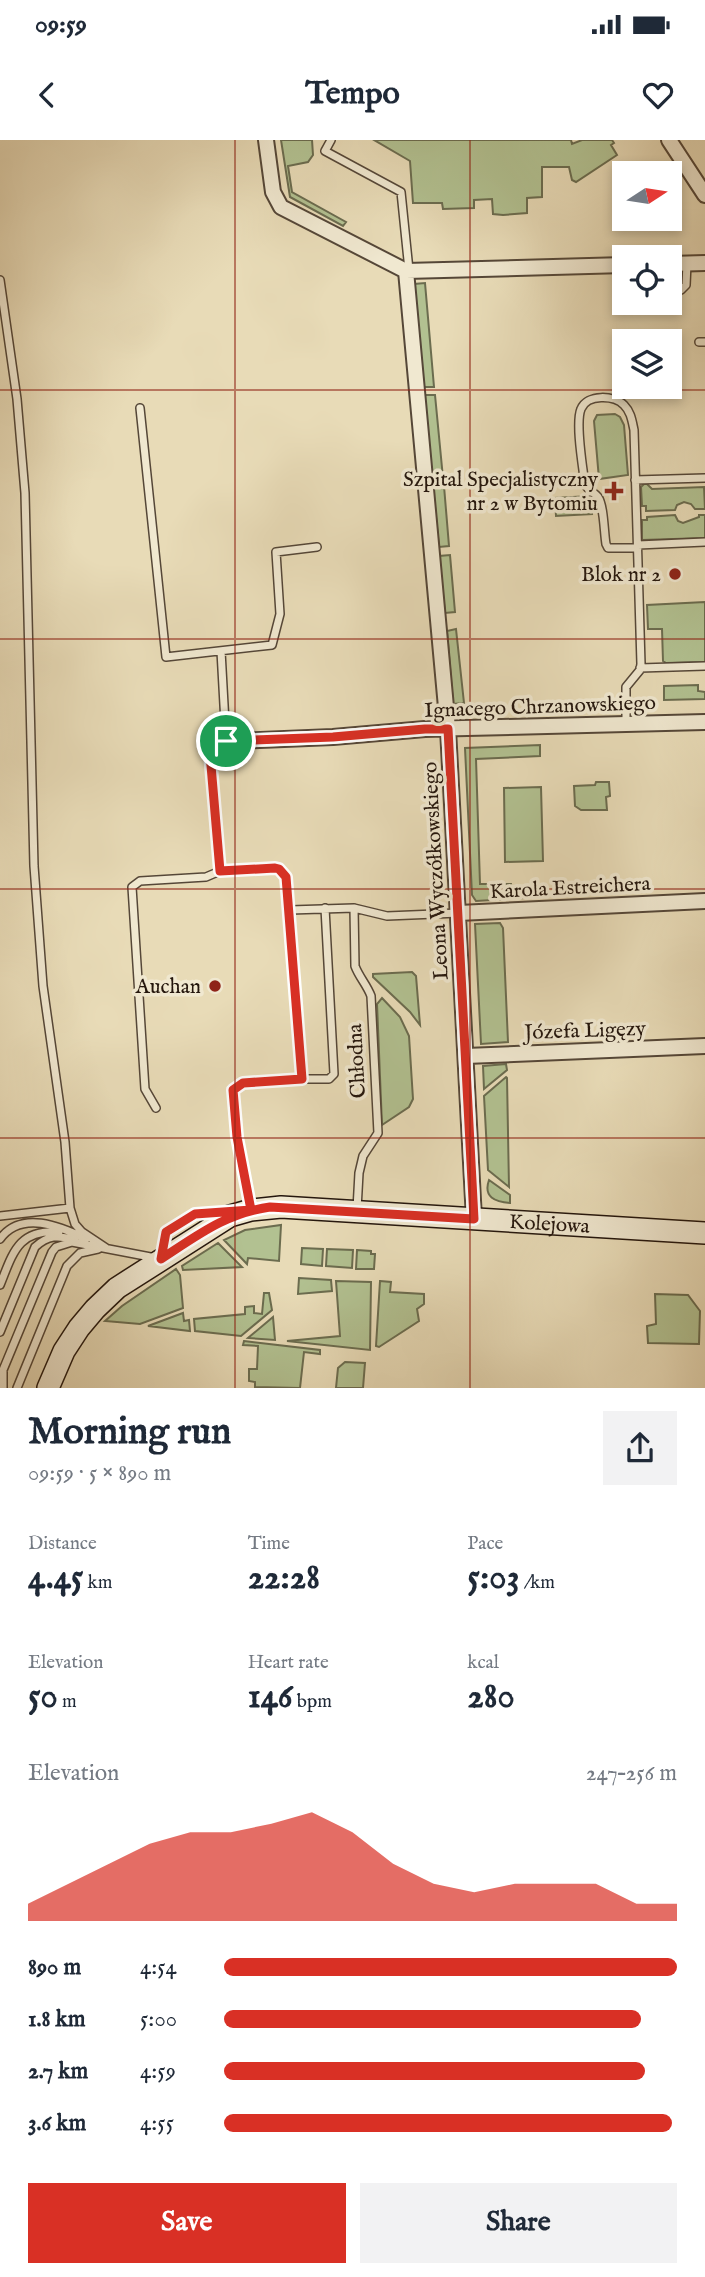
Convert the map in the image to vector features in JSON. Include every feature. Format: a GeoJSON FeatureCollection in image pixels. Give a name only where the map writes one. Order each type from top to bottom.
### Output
{"type":"FeatureCollection","features":[{"type":"Feature","properties":{"kind":"main road","name":"Kolejowa"},"geometry":{"type":"LineString","coordinates":[[48,1388],[59,1362],[79,1328],[95,1308],[117,1288],[219,1222],[251,1210],[281,1207],[705,1233]]}},
{"type":"Feature","properties":{"kind":"main road"},"geometry":{"type":"LineString","coordinates":[[59,1362],[60,1388]]}},
{"type":"Feature","properties":{"kind":"street"},"geometry":{"type":"LineString","coordinates":[[266,140],[273,192],[281,207],[408,271],[612,265]]}},
{"type":"Feature","properties":{"kind":"street"},"geometry":{"type":"LineString","coordinates":[[669,140],[705,195]]}},
{"type":"Feature","properties":{"kind":"street"},"geometry":{"type":"LineString","coordinates":[[682,263],[705,263]]}},
{"type":"Feature","properties":{"kind":"street","name":"Leona Wyczółkowskiego"},"geometry":{"type":"LineString","coordinates":[[408,271],[448,729],[474,1219]]}},
{"type":"Feature","properties":{"kind":"street","name":"Ignacego Chrzanowskiego"},"geometry":{"type":"LineString","coordinates":[[209,742],[333,737],[425,729],[705,722]]}},
{"type":"Feature","properties":{"kind":"street","name":"Karola Estreichera"},"geometry":{"type":"LineString","coordinates":[[459,913],[705,901]]}},
{"type":"Feature","properties":{"kind":"street","name":"Józefa Ligęzy"},"geometry":{"type":"LineString","coordinates":[[466,1056],[705,1046]]}},
{"type":"Feature","properties":{"kind":"lane"},"geometry":{"type":"LineString","coordinates":[[331,140],[325,151],[401,192],[408,271]]}},
{"type":"Feature","properties":{"kind":"lane"},"geometry":{"type":"LineString","coordinates":[[682,289],[686,285],[687,263]]}},
{"type":"Feature","properties":{"kind":"lane"},"geometry":{"type":"LineString","coordinates":[[0,280],[17,399],[25,492],[34,866],[39,948],[65,1142],[69,1208],[75,1224],[82,1232],[106,1248]]}},
{"type":"Feature","properties":{"kind":"lane"},"geometry":{"type":"LineString","coordinates":[[626,724],[626,687],[640,668],[638,547],[634,430],[626,408],[614,399],[590,399],[584,404],[579,419],[585,485],[589,491],[597,494],[601,501],[608,548],[638,547],[705,542]]}},
{"type":"Feature","properties":{"kind":"lane"},"geometry":{"type":"LineString","coordinates":[[140,408],[166,657],[272,645],[280,614],[276,552],[317,547]]}},
{"type":"Feature","properties":{"kind":"lane"},"geometry":{"type":"LineString","coordinates":[[635,480],[705,478]]}},
{"type":"Feature","properties":{"kind":"lane"},"geometry":{"type":"LineString","coordinates":[[221,651],[226,741]]}},
{"type":"Feature","properties":{"kind":"lane"},"geometry":{"type":"LineString","coordinates":[[640,668],[705,666]]}},
{"type":"Feature","properties":{"kind":"lane"},"geometry":{"type":"LineString","coordinates":[[209,742],[220,871]]}},
{"type":"Feature","properties":{"kind":"lane"},"geometry":{"type":"LineString","coordinates":[[156,1108],[145,1089],[132,887],[140,881],[206,877],[220,871],[279,869],[286,877],[302,1079]]}},
{"type":"Feature","properties":{"kind":"lane"},"geometry":{"type":"LineString","coordinates":[[251,1210],[237,1137],[233,1090],[243,1083],[329,1079],[334,1074],[326,908]]}},
{"type":"Feature","properties":{"kind":"lane","name":"Karola Estreichera"},"geometry":{"type":"LineString","coordinates":[[290,910],[354,908],[387,916],[459,913]]}},
{"type":"Feature","properties":{"kind":"lane","name":"Chłodna"},"geometry":{"type":"LineString","coordinates":[[354,908],[355,966],[358,975],[368,987],[370,996],[378,1133],[363,1156],[359,1173],[357,1211]]}},
{"type":"Feature","properties":{"kind":"lane"},"geometry":{"type":"LineString","coordinates":[[0,1216],[69,1208]]}},
{"type":"Feature","properties":{"kind":"lane"},"geometry":{"type":"LineString","coordinates":[[0,1239],[10,1229],[22,1224],[47,1224],[106,1248]]}},
{"type":"Feature","properties":{"kind":"lane"},"geometry":{"type":"LineString","coordinates":[[0,1285],[16,1246],[35,1234],[48,1231],[63,1233],[106,1248]]}},
{"type":"Feature","properties":{"kind":"lane"},"geometry":{"type":"LineString","coordinates":[[0,1332],[35,1247],[42,1240],[62,1236],[106,1248]]}},
{"type":"Feature","properties":{"kind":"lane"},"geometry":{"type":"LineString","coordinates":[[1,1388],[3,1370],[56,1247],[72,1242],[161,1259]]}},
{"type":"Feature","properties":{"kind":"lane"},"geometry":{"type":"LineString","coordinates":[[17,1388],[67,1266],[80,1253],[106,1248]]}},
{"type":"Feature","properties":{"kind":"green space"},"geometry":{"type":"Polygon","coordinates":[[[281,140],[312,140],[313,155],[308,162],[288,166],[292,192],[346,222],[343,226],[290,197],[281,140]]]}},
{"type":"Feature","properties":{"kind":"green space"},"geometry":{"type":"Polygon","coordinates":[[[374,140],[571,140],[572,144],[582,140],[612,140],[614,143],[611,145],[617,155],[576,182],[572,180],[569,167],[542,167],[542,197],[527,198],[527,213],[503,215],[493,214],[492,199],[474,200],[474,208],[443,209],[442,203],[413,203],[410,161],[374,140]]]}},
{"type":"Feature","properties":{"kind":"green space"},"geometry":{"type":"Polygon","coordinates":[[[425,283],[434,387],[424,387],[414,284],[425,283]]]}},
{"type":"Feature","properties":{"kind":"green space"},"geometry":{"type":"Polygon","coordinates":[[[424,395],[435,395],[443,478],[432,479],[424,395]]]}},
{"type":"Feature","properties":{"kind":"green space"},"geometry":{"type":"Polygon","coordinates":[[[615,414],[624,425],[628,475],[599,479],[594,421],[597,415],[615,414]]]}},
{"type":"Feature","properties":{"kind":"green space"},"geometry":{"type":"Polygon","coordinates":[[[644,484],[652,489],[704,487],[705,509],[695,509],[684,502],[677,505],[675,510],[646,511],[646,506],[642,506],[641,487],[644,484]]]}},
{"type":"Feature","properties":{"kind":"green space"},"geometry":{"type":"Polygon","coordinates":[[[444,486],[449,546],[439,547],[433,487],[444,486]]]}},
{"type":"Feature","properties":{"kind":"green space"},"geometry":{"type":"Polygon","coordinates":[[[590,496],[592,514],[556,516],[555,498],[590,496]]]}},
{"type":"Feature","properties":{"kind":"green space"},"geometry":{"type":"Polygon","coordinates":[[[675,515],[678,521],[683,523],[705,515],[705,538],[642,540],[642,520],[647,520],[647,517],[675,515]]]}},
{"type":"Feature","properties":{"kind":"green space"},"geometry":{"type":"Polygon","coordinates":[[[450,555],[455,612],[445,613],[439,556],[450,555]]]}},
{"type":"Feature","properties":{"kind":"green space"},"geometry":{"type":"Polygon","coordinates":[[[705,602],[705,662],[663,661],[662,629],[648,629],[647,605],[705,602]]]}},
{"type":"Feature","properties":{"kind":"green space"},"geometry":{"type":"Polygon","coordinates":[[[456,629],[464,703],[453,704],[447,631],[456,629]]]}},
{"type":"Feature","properties":{"kind":"green space"},"geometry":{"type":"Polygon","coordinates":[[[698,685],[698,691],[705,692],[705,699],[664,700],[664,686],[698,685]]]}},
{"type":"Feature","properties":{"kind":"green space"},"geometry":{"type":"Polygon","coordinates":[[[540,745],[540,756],[476,759],[480,884],[511,884],[512,889],[542,889],[542,897],[476,901],[472,895],[465,748],[540,745]]]}},
{"type":"Feature","properties":{"kind":"green space"},"geometry":{"type":"Polygon","coordinates":[[[596,782],[609,782],[607,810],[581,810],[575,806],[574,786],[595,785],[596,782]]]}},
{"type":"Feature","properties":{"kind":"green space"},"geometry":{"type":"Polygon","coordinates":[[[541,787],[543,861],[505,862],[504,788],[541,787]]]}},
{"type":"Feature","properties":{"kind":"green space"},"geometry":{"type":"Polygon","coordinates":[[[500,923],[503,928],[508,1042],[481,1044],[475,924],[500,923]]]}},
{"type":"Feature","properties":{"kind":"green space"},"geometry":{"type":"Polygon","coordinates":[[[412,972],[416,976],[420,1025],[373,977],[373,974],[412,972]]]}},
{"type":"Feature","properties":{"kind":"green space"},"geometry":{"type":"Polygon","coordinates":[[[382,998],[400,1017],[409,1036],[413,1099],[409,1107],[382,1125],[377,1004],[382,998]]]}},
{"type":"Feature","properties":{"kind":"green space"},"geometry":{"type":"Polygon","coordinates":[[[506,1064],[507,1070],[484,1089],[483,1066],[506,1064]]]}},
{"type":"Feature","properties":{"kind":"green space"},"geometry":{"type":"Polygon","coordinates":[[[506,1077],[509,1187],[488,1170],[484,1096],[506,1077]]]}},
{"type":"Feature","properties":{"kind":"green space"},"geometry":{"type":"Polygon","coordinates":[[[489,1180],[510,1195],[510,1203],[492,1198],[488,1191],[489,1180]]]}},
{"type":"Feature","properties":{"kind":"green space"},"geometry":{"type":"Polygon","coordinates":[[[281,1225],[279,1261],[248,1258],[247,1264],[224,1240],[245,1230],[281,1225]]]}},
{"type":"Feature","properties":{"kind":"green space"},"geometry":{"type":"Polygon","coordinates":[[[218,1243],[242,1267],[183,1270],[182,1266],[218,1243]]]}},
{"type":"Feature","properties":{"kind":"green space"},"geometry":{"type":"Polygon","coordinates":[[[302,1248],[323,1249],[322,1266],[301,1264],[302,1248]]]}},
{"type":"Feature","properties":{"kind":"green space"},"geometry":{"type":"Polygon","coordinates":[[[327,1249],[353,1250],[352,1268],[326,1266],[327,1249]]]}},
{"type":"Feature","properties":{"kind":"green space"},"geometry":{"type":"Polygon","coordinates":[[[357,1250],[375,1254],[374,1269],[356,1269],[357,1250]]]}},
{"type":"Feature","properties":{"kind":"green space"},"geometry":{"type":"Polygon","coordinates":[[[176,1269],[180,1275],[183,1308],[140,1324],[105,1321],[122,1306],[176,1269]]]}},
{"type":"Feature","properties":{"kind":"green space"},"geometry":{"type":"Polygon","coordinates":[[[299,1278],[331,1280],[332,1291],[298,1294],[299,1278]]]}},
{"type":"Feature","properties":{"kind":"green space"},"geometry":{"type":"Polygon","coordinates":[[[336,1281],[371,1282],[370,1350],[287,1341],[340,1336],[336,1281]]]}},
{"type":"Feature","properties":{"kind":"green space"},"geometry":{"type":"Polygon","coordinates":[[[380,1281],[391,1282],[390,1292],[424,1294],[424,1304],[417,1309],[419,1321],[379,1347],[376,1346],[380,1281]]]}},
{"type":"Feature","properties":{"kind":"green space"},"geometry":{"type":"Polygon","coordinates":[[[264,1293],[269,1293],[272,1310],[241,1336],[195,1331],[194,1319],[245,1314],[245,1307],[254,1306],[254,1313],[262,1314],[264,1293]]]}},
{"type":"Feature","properties":{"kind":"green space"},"geometry":{"type":"Polygon","coordinates":[[[655,1294],[688,1295],[700,1311],[699,1344],[648,1343],[647,1326],[656,1324],[655,1294]]]}},
{"type":"Feature","properties":{"kind":"green space"},"geometry":{"type":"Polygon","coordinates":[[[183,1313],[184,1321],[189,1320],[190,1331],[148,1326],[183,1313]]]}},
{"type":"Feature","properties":{"kind":"green space"},"geometry":{"type":"Polygon","coordinates":[[[273,1317],[275,1340],[248,1338],[273,1317]]]}},
{"type":"Feature","properties":{"kind":"green space"},"geometry":{"type":"Polygon","coordinates":[[[244,1341],[320,1350],[320,1354],[304,1352],[300,1388],[255,1387],[255,1382],[249,1381],[249,1369],[257,1369],[258,1346],[243,1345],[244,1341]]]}},
{"type":"Feature","properties":{"kind":"green space"},"geometry":{"type":"Polygon","coordinates":[[[345,1362],[365,1363],[363,1388],[336,1388],[338,1368],[345,1362]]]}},
{"type":"Feature","properties":{"kind":"place","name":"Szpital Specjalistyczny nr 2 w Bytomiu"},"geometry":{"type":"Point","coordinates":[614,491]}},
{"type":"Feature","properties":{"kind":"place","name":"Blok nr 2"},"geometry":{"type":"Point","coordinates":[675,574]}},
{"type":"Feature","properties":{"kind":"place","name":"Auchan"},"geometry":{"type":"Point","coordinates":[215,986]}},
{"type":"Feature","properties":{"kind":"route"},"geometry":{"type":"LineString","coordinates":[[448,729],[474,1219],[270,1207],[230,1216],[161,1259],[166,1232],[195,1214],[251,1210],[237,1137],[233,1090],[243,1083],[302,1079],[286,877],[275,868],[220,871],[209,742],[226,741],[448,729]]}}]}
